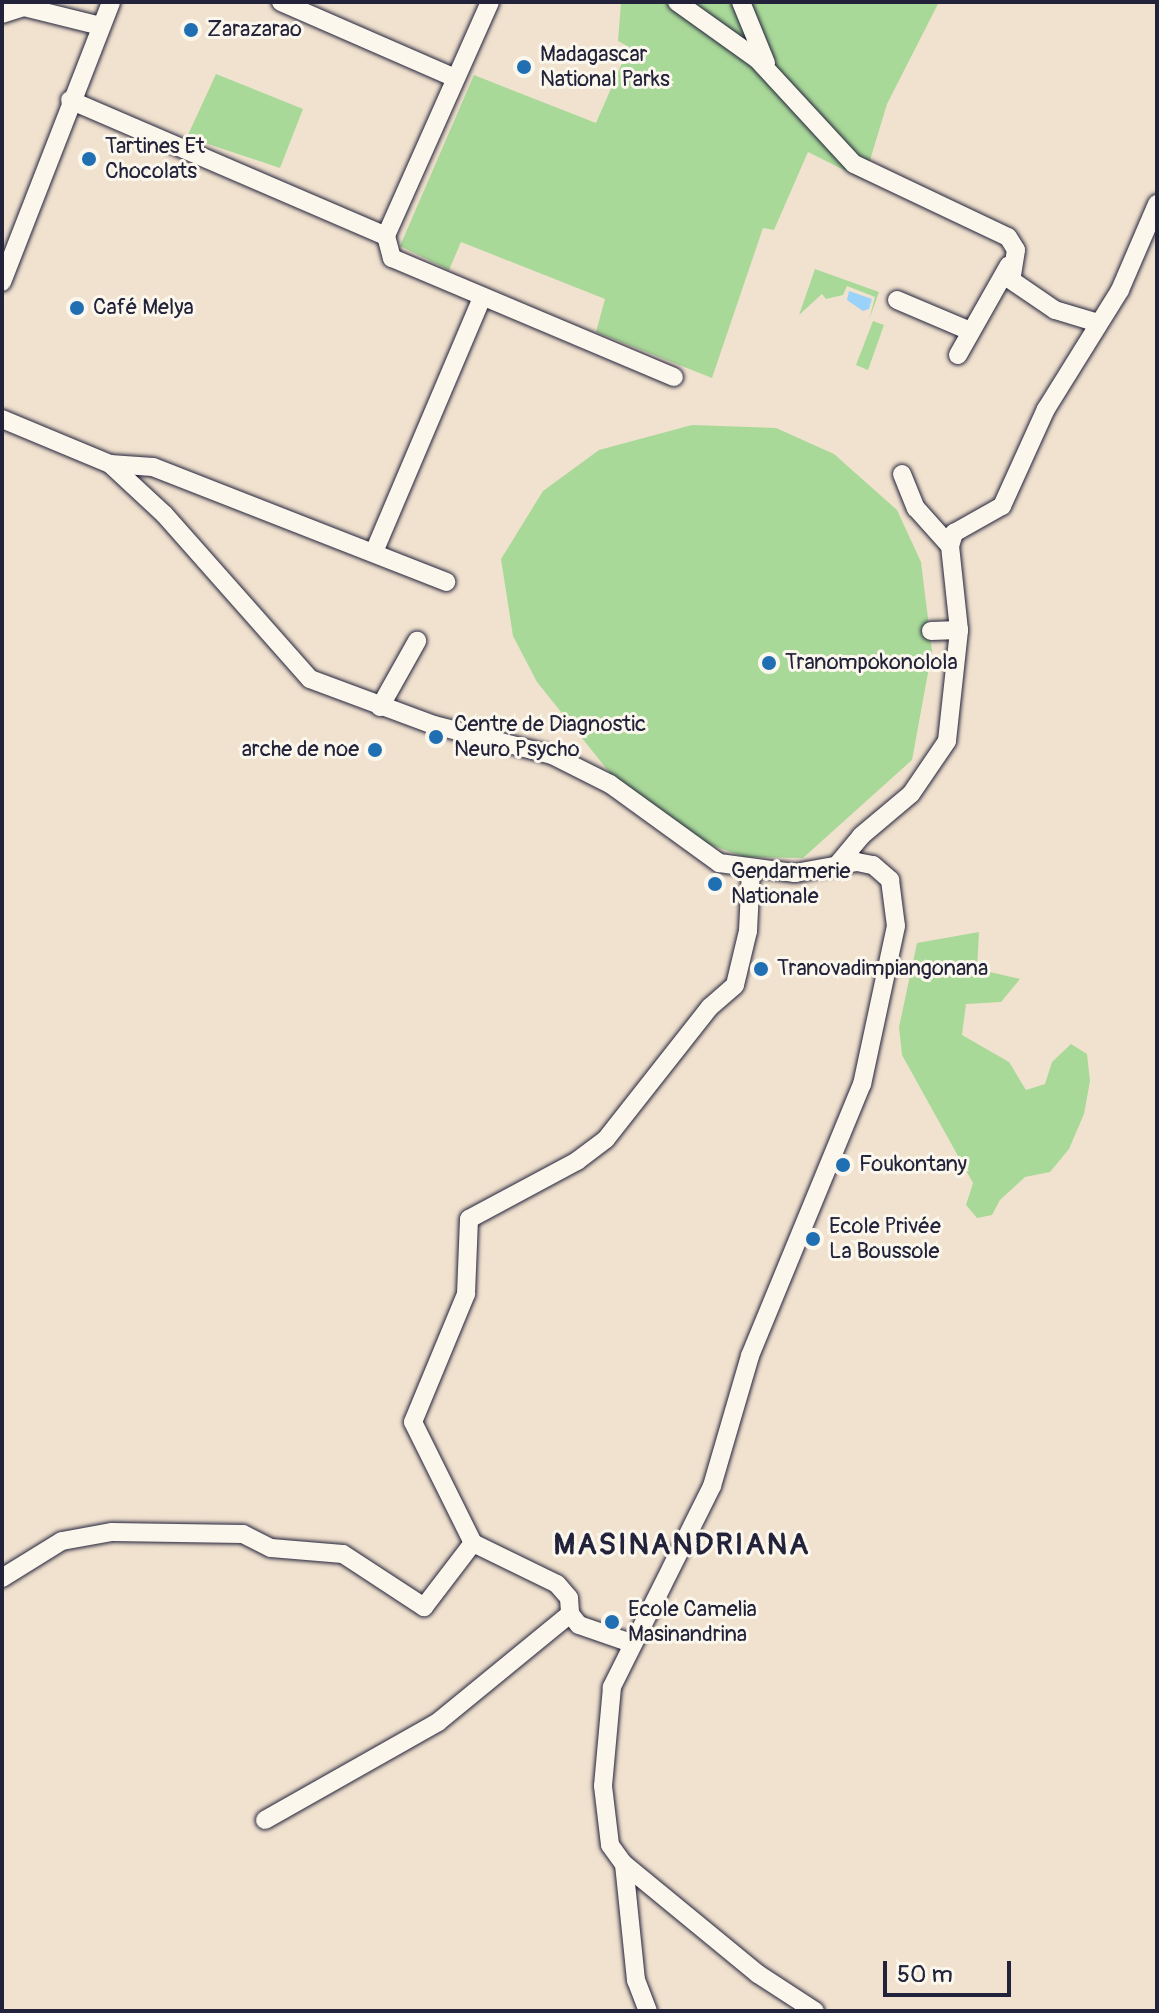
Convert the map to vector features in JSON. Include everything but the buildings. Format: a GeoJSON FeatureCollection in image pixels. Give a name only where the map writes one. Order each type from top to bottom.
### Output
{"type":"FeatureCollection","features":[{"type":"Feature","properties":{"kind":"street"},"geometry":{"type":"LineString","coordinates":[[2,282],[70,100],[111,2]]}},
{"type":"Feature","properties":{"kind":"street"},"geometry":{"type":"LineString","coordinates":[[281,2],[455,78]]}},
{"type":"Feature","properties":{"kind":"street"},"geometry":{"type":"LineString","coordinates":[[490,2],[386,236],[392,258],[674,377]]}},
{"type":"Feature","properties":{"kind":"street"},"geometry":{"type":"LineString","coordinates":[[677,2],[772,76],[854,164],[1008,237],[1016,250],[958,355]]}},
{"type":"Feature","properties":{"kind":"street"},"geometry":{"type":"LineString","coordinates":[[741,2],[772,76]]}},
{"type":"Feature","properties":{"kind":"street"},"geometry":{"type":"LineString","coordinates":[[2,14],[24,7],[101,26]]}},
{"type":"Feature","properties":{"kind":"street"},"geometry":{"type":"LineString","coordinates":[[70,100],[386,236]]}},
{"type":"Feature","properties":{"kind":"street"},"geometry":{"type":"LineString","coordinates":[[837,865],[861,836],[911,794],[941,754],[952,719],[959,630],[950,546],[960,525],[992,516],[1002,506],[1046,409],[1084,353],[1095,322],[1120,290],[1157,204]]}},
{"type":"Feature","properties":{"kind":"street"},"geometry":{"type":"LineString","coordinates":[[1009,265],[1011,280],[1055,310],[1095,322]]}},
{"type":"Feature","properties":{"kind":"street"},"geometry":{"type":"LineString","coordinates":[[374,552],[482,298]]}},
{"type":"Feature","properties":{"kind":"street"},"geometry":{"type":"LineString","coordinates":[[897,300],[970,331]]}},
{"type":"Feature","properties":{"kind":"street"},"geometry":{"type":"LineString","coordinates":[[2,419],[110,464],[164,514],[310,679],[380,707],[552,755],[610,784],[703,854],[751,870],[795,873],[837,865],[873,865],[883,870],[896,898],[896,926],[875,1041],[848,1123],[746,1369],[712,1486],[631,1643],[612,1687],[604,1735],[610,1845],[624,1864],[758,1974],[815,2011]]}},
{"type":"Feature","properties":{"kind":"street"},"geometry":{"type":"LineString","coordinates":[[110,464],[131,461],[153,467],[446,582]]}},
{"type":"Feature","properties":{"kind":"street"},"geometry":{"type":"LineString","coordinates":[[902,474],[925,522],[950,546]]}},
{"type":"Feature","properties":{"kind":"street"},"geometry":{"type":"LineString","coordinates":[[931,631],[959,630]]}},
{"type":"Feature","properties":{"kind":"street"},"geometry":{"type":"LineString","coordinates":[[380,707],[417,641]]}},
{"type":"Feature","properties":{"kind":"street"},"geometry":{"type":"LineString","coordinates":[[631,1643],[579,1625],[570,1614],[569,1598],[557,1584],[473,1543],[413,1422],[466,1294],[469,1219],[577,1161],[606,1139],[710,1007],[735,985],[748,931],[751,870]]}},
{"type":"Feature","properties":{"kind":"street"},"geometry":{"type":"LineString","coordinates":[[2,1578],[62,1541],[100,1535],[243,1534],[271,1548],[343,1554],[424,1607],[473,1543]]}},
{"type":"Feature","properties":{"kind":"street"},"geometry":{"type":"LineString","coordinates":[[265,1820],[438,1722],[570,1614]]}},
{"type":"Feature","properties":{"kind":"street"},"geometry":{"type":"LineString","coordinates":[[624,1864],[636,1980],[648,2011]]}},
{"type":"Feature","properties":{"kind":"green space"},"geometry":{"type":"Polygon","coordinates":[[[621,2],[939,2],[887,104],[864,180],[808,152],[774,230],[763,228],[712,378],[596,332],[605,299],[461,242],[449,270],[400,246],[474,75],[596,123],[629,47],[618,41],[621,2]]]}},
{"type":"Feature","properties":{"kind":"green space"},"geometry":{"type":"Polygon","coordinates":[[[216,74],[303,109],[280,168],[187,137],[216,74]]]}},
{"type":"Feature","properties":{"kind":"green space"},"geometry":{"type":"Polygon","coordinates":[[[815,269],[879,292],[869,320],[875,297],[847,286],[843,295],[826,299],[822,294],[799,315],[815,269]]]}},
{"type":"Feature","properties":{"kind":"green space"},"geometry":{"type":"Polygon","coordinates":[[[873,321],[884,325],[868,370],[856,365],[873,321]]]}},
{"type":"Feature","properties":{"kind":"green space"},"geometry":{"type":"Polygon","coordinates":[[[692,425],[776,428],[834,454],[897,510],[921,562],[932,651],[912,760],[803,858],[745,857],[683,835],[622,788],[537,682],[513,636],[501,559],[543,491],[599,450],[692,425]]]}},
{"type":"Feature","properties":{"kind":"green space"},"geometry":{"type":"Polygon","coordinates":[[[979,932],[977,969],[1020,979],[1001,1002],[966,1004],[962,1035],[1009,1062],[1026,1090],[1045,1084],[1052,1062],[1071,1044],[1087,1054],[1090,1081],[1084,1114],[1069,1149],[1050,1172],[1025,1177],[1000,1200],[992,1215],[977,1218],[966,1205],[973,1183],[902,1055],[899,1027],[917,943],[979,932]]]}},
{"type":"Feature","properties":{"kind":"water"},"geometry":{"type":"Polygon","coordinates":[[[849,291],[872,299],[869,309],[863,311],[847,300],[849,291]]]}},
{"type":"Feature","properties":{"kind":"place","name":"Zarazarao"},"geometry":{"type":"Point","coordinates":[191,30]}},
{"type":"Feature","properties":{"kind":"place","name":"Madagascar National Parks"},"geometry":{"type":"Point","coordinates":[524,67]}},
{"type":"Feature","properties":{"kind":"place","name":"Tartines Et Chocolats"},"geometry":{"type":"Point","coordinates":[89,159]}},
{"type":"Feature","properties":{"kind":"place","name":"Café Melya"},"geometry":{"type":"Point","coordinates":[77,308]}},
{"type":"Feature","properties":{"kind":"place","name":"Tranompokonolola"},"geometry":{"type":"Point","coordinates":[769,663]}},
{"type":"Feature","properties":{"kind":"place","name":"Centre de Diagnostic Neuro Psycho"},"geometry":{"type":"Point","coordinates":[436,737]}},
{"type":"Feature","properties":{"kind":"place","name":"arche de noe"},"geometry":{"type":"Point","coordinates":[375,750]}},
{"type":"Feature","properties":{"kind":"place","name":"Gendarmerie Nationale"},"geometry":{"type":"Point","coordinates":[715,884]}},
{"type":"Feature","properties":{"kind":"place","name":"Tranovadimpiangonana"},"geometry":{"type":"Point","coordinates":[761,969]}},
{"type":"Feature","properties":{"kind":"place","name":"Foukontany"},"geometry":{"type":"Point","coordinates":[843,1165]}},
{"type":"Feature","properties":{"kind":"place","name":"Ecole Privée La Boussole"},"geometry":{"type":"Point","coordinates":[813,1239]}},
{"type":"Feature","properties":{"kind":"place","name":"Ecole Camelia Masinandrina"},"geometry":{"type":"Point","coordinates":[612,1622]}},
{"type":"Feature","properties":{"kind":"district","name":"MASINANDRIANA"},"geometry":{"type":"Point","coordinates":[682,1545]}}]}
